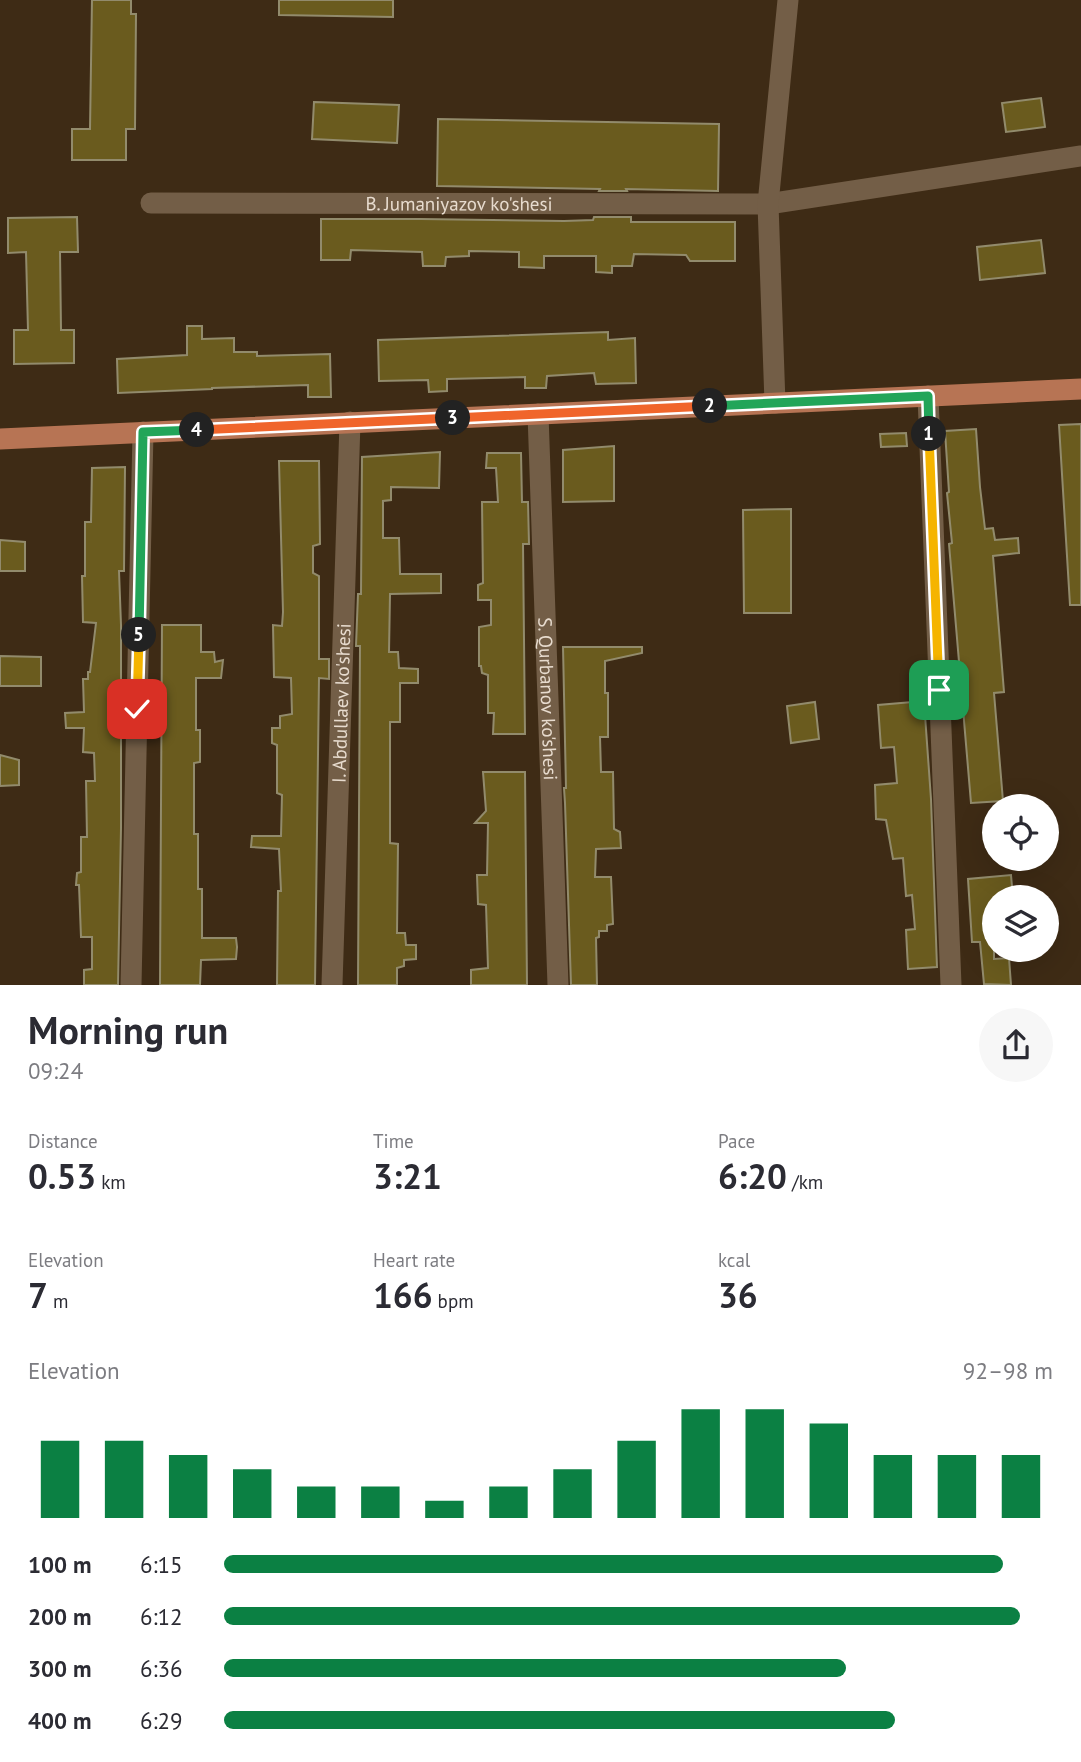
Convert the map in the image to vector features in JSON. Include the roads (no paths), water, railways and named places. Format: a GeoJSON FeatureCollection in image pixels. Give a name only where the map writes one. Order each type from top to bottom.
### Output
{"type":"FeatureCollection","features":[{"type":"Feature","properties":{"kind":"main road"},"geometry":{"type":"LineString","coordinates":[[0,439],[1081,388]]}},
{"type":"Feature","properties":{"kind":"street"},"geometry":{"type":"LineString","coordinates":[[775,403],[768,204],[788,0]]}},
{"type":"Feature","properties":{"kind":"street","name":"B. Jumaniyazov ko'shesi"},"geometry":{"type":"LineString","coordinates":[[151,203],[768,204],[1081,156]]}},
{"type":"Feature","properties":{"kind":"street"},"geometry":{"type":"LineString","coordinates":[[928,396],[951,985]]}},
{"type":"Feature","properties":{"kind":"street","name":"S. Qurbanov ko'shesi"},"geometry":{"type":"LineString","coordinates":[[538,414],[558,985]]}},
{"type":"Feature","properties":{"kind":"street","name":"I. Abdullaev ko'shesi"},"geometry":{"type":"LineString","coordinates":[[332,985],[350,422]]}},
{"type":"Feature","properties":{"kind":"street"},"geometry":{"type":"LineString","coordinates":[[131,985],[143,432]]}}]}
